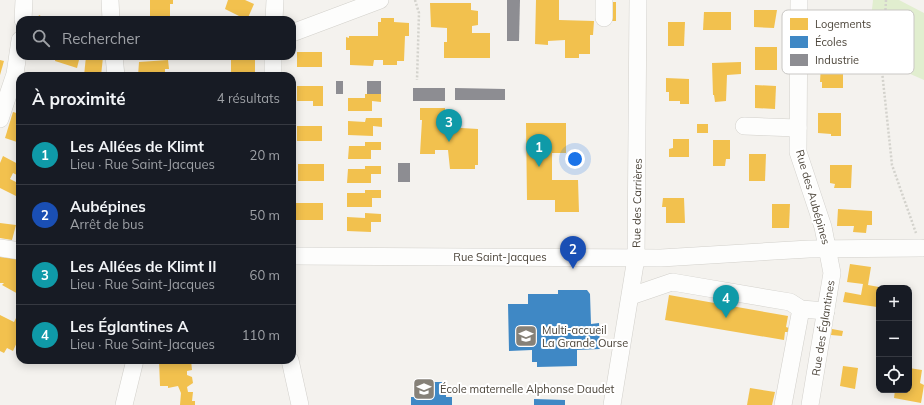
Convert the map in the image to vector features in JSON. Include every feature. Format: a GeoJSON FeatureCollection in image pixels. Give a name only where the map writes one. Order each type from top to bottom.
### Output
{"type":"FeatureCollection","features":[{"type":"Feature","properties":{"kind":"street"},"geometry":{"type":"LineString","coordinates":[[23,16],[24,0]]}},
{"type":"Feature","properties":{"kind":"street"},"geometry":{"type":"LineString","coordinates":[[110,0],[111,16]]}},
{"type":"Feature","properties":{"kind":"street"},"geometry":{"type":"LineString","coordinates":[[274,16],[275,0]]}},
{"type":"Feature","properties":{"kind":"street"},"geometry":{"type":"LineString","coordinates":[[296,32],[380,0]]}},
{"type":"Feature","properties":{"kind":"street"},"geometry":{"type":"LineString","coordinates":[[604,0],[604,18]]}},
{"type":"Feature","properties":{"kind":"street","name":"Rue des Carrières"},"geometry":{"type":"LineString","coordinates":[[612,405],[636,258],[638,0]]}},
{"type":"Feature","properties":{"kind":"street","name":"Rue des Aubépines"},"geometry":{"type":"LineString","coordinates":[[799,0],[799,10]]}},
{"type":"Feature","properties":{"kind":"street"},"geometry":{"type":"LineString","coordinates":[[2,108],[15,74],[17,60]]}},
{"type":"Feature","properties":{"kind":"street"},"geometry":{"type":"LineString","coordinates":[[114,60],[116,72]]}},
{"type":"Feature","properties":{"kind":"street"},"geometry":{"type":"LineString","coordinates":[[273,72],[274,60]]}},
{"type":"Feature","properties":{"kind":"street","name":"Rue des Aubépines"},"geometry":{"type":"LineString","coordinates":[[798,74],[798,152],[823,227],[828,250]]}},
{"type":"Feature","properties":{"kind":"street"},"geometry":{"type":"LineString","coordinates":[[744,126],[798,128]]}},
{"type":"Feature","properties":{"kind":"street"},"geometry":{"type":"LineString","coordinates":[[0,248],[16,250]]}},
{"type":"Feature","properties":{"kind":"street","name":"Rue Saint-Jacques"},"geometry":{"type":"LineString","coordinates":[[296,256],[636,258],[809,249],[921,248]]}},
{"type":"Feature","properties":{"kind":"street","name":"Rue des Églantines"},"geometry":{"type":"LineString","coordinates":[[810,405],[832,273],[828,250]]}},
{"type":"Feature","properties":{"kind":"street"},"geometry":{"type":"LineString","coordinates":[[631,296],[672,282],[790,302],[801,309],[826,311]]}},
{"type":"Feature","properties":{"kind":"street"},"geometry":{"type":"LineString","coordinates":[[784,405],[801,309]]}},
{"type":"Feature","properties":{"kind":"street"},"geometry":{"type":"LineString","coordinates":[[124,405],[134,364]]}},
{"type":"Feature","properties":{"kind":"street"},"geometry":{"type":"LineString","coordinates":[[291,364],[300,405]]}},
{"type":"Feature","properties":{"kind":"path"},"geometry":{"type":"LineString","coordinates":[[415,0],[419,13],[417,80]]}},
{"type":"Feature","properties":{"kind":"path"},"geometry":{"type":"LineString","coordinates":[[885,10],[886,0]]}},
{"type":"Feature","properties":{"kind":"path"},"geometry":{"type":"LineString","coordinates":[[882,74],[892,165],[921,248]]}},
{"type":"Feature","properties":{"kind":"green space"},"geometry":{"type":"Polygon","coordinates":[[[873,0],[899,0],[924,13],[924,80],[910,74],[914,74],[914,10],[872,10],[873,0]]]}},
{"type":"Feature","properties":{"kind":"building: Logements"},"geometry":{"type":"Polygon","coordinates":[[[150,0],[173,0],[173,4],[170,4],[170,16],[150,16],[150,0]]]}},
{"type":"Feature","properties":{"kind":"building: Logements"},"geometry":{"type":"Polygon","coordinates":[[[228,0],[245,0],[254,4],[249,16],[239,16],[225,9],[228,0]]]}},
{"type":"Feature","properties":{"kind":"building: Logements"},"geometry":{"type":"Polygon","coordinates":[[[536,0],[559,0],[559,20],[594,21],[593,35],[590,35],[590,54],[579,54],[579,58],[565,58],[565,40],[548,41],[548,45],[535,44],[536,0]]]}},
{"type":"Feature","properties":{"kind":"building: Logements"},"geometry":{"type":"Polygon","coordinates":[[[610,2],[616,2],[616,21],[610,21],[610,2]]]}},
{"type":"Feature","properties":{"kind":"building: Logements"},"geometry":{"type":"Polygon","coordinates":[[[430,3],[471,3],[471,10],[478,11],[478,25],[472,26],[472,33],[490,33],[490,58],[444,58],[444,42],[447,42],[447,28],[431,27],[430,3]]]}},
{"type":"Feature","properties":{"kind":"building: Logements"},"geometry":{"type":"Polygon","coordinates":[[[754,10],[777,10],[774,28],[754,27],[754,10]]]}},
{"type":"Feature","properties":{"kind":"building: Logements"},"geometry":{"type":"Polygon","coordinates":[[[704,12],[731,12],[731,30],[703,30],[704,12]]]}},
{"type":"Feature","properties":{"kind":"building: Logements"},"geometry":{"type":"Polygon","coordinates":[[[381,18],[394,18],[394,22],[409,23],[409,36],[405,36],[404,61],[397,61],[397,65],[383,65],[383,60],[374,60],[373,66],[350,65],[350,50],[346,50],[346,37],[378,36],[378,22],[381,22],[381,18]]]}},
{"type":"Feature","properties":{"kind":"building: Logements"},"geometry":{"type":"Polygon","coordinates":[[[668,22],[685,22],[684,46],[668,46],[668,22]]]}},
{"type":"Feature","properties":{"kind":"building: Logements"},"geometry":{"type":"Polygon","coordinates":[[[755,47],[777,47],[777,70],[755,70],[755,47]]]}},
{"type":"Feature","properties":{"kind":"building: Logements"},"geometry":{"type":"Polygon","coordinates":[[[297,52],[322,52],[322,67],[297,67],[297,52]]]}},
{"type":"Feature","properties":{"kind":"building: Logements"},"geometry":{"type":"Polygon","coordinates":[[[0,60],[4,61],[0,75],[0,60]]]}},
{"type":"Feature","properties":{"kind":"building: Logements"},"geometry":{"type":"Polygon","coordinates":[[[55,60],[79,60],[77,68],[55,60]]]}},
{"type":"Feature","properties":{"kind":"building: Logements"},"geometry":{"type":"Polygon","coordinates":[[[86,60],[103,60],[101,72],[84,72],[86,60]]]}},
{"type":"Feature","properties":{"kind":"building: Logements"},"geometry":{"type":"Polygon","coordinates":[[[168,60],[169,69],[165,69],[165,72],[138,72],[139,62],[168,60]]]}},
{"type":"Feature","properties":{"kind":"building: Logements"},"geometry":{"type":"Polygon","coordinates":[[[231,60],[255,60],[255,72],[231,72],[231,60]]]}},
{"type":"Feature","properties":{"kind":"building: Logements"},"geometry":{"type":"Polygon","coordinates":[[[741,62],[741,74],[727,75],[726,101],[715,102],[713,95],[712,63],[741,62]]]}},
{"type":"Feature","properties":{"kind":"building: Logements"},"geometry":{"type":"Polygon","coordinates":[[[820,74],[843,74],[843,88],[822,88],[822,82],[820,82],[820,74]]]}},
{"type":"Feature","properties":{"kind":"building: Logements"},"geometry":{"type":"Polygon","coordinates":[[[666,78],[689,79],[689,104],[680,104],[680,101],[669,101],[669,92],[666,92],[666,78]]]}},
{"type":"Feature","properties":{"kind":"building: Logements"},"geometry":{"type":"Polygon","coordinates":[[[755,85],[776,86],[775,109],[755,108],[755,85]]]}},
{"type":"Feature","properties":{"kind":"building: Logements"},"geometry":{"type":"Polygon","coordinates":[[[297,86],[323,86],[323,106],[313,106],[313,101],[297,101],[297,86]]]}},
{"type":"Feature","properties":{"kind":"building: Logements"},"geometry":{"type":"Polygon","coordinates":[[[365,94],[381,94],[381,102],[372,101],[372,111],[348,111],[348,98],[365,98],[365,94]]]}},
{"type":"Feature","properties":{"kind":"building: Logements"},"geometry":{"type":"Polygon","coordinates":[[[420,108],[445,108],[445,127],[478,129],[478,165],[475,165],[475,169],[450,169],[448,150],[435,150],[435,154],[420,154],[422,120],[420,120],[420,108]]]}},
{"type":"Feature","properties":{"kind":"building: Logements"},"geometry":{"type":"Polygon","coordinates":[[[13,112],[16,113],[16,142],[5,138],[13,112]]]}},
{"type":"Feature","properties":{"kind":"building: Logements"},"geometry":{"type":"Polygon","coordinates":[[[818,113],[841,113],[841,136],[831,136],[831,134],[818,133],[818,113]]]}},
{"type":"Feature","properties":{"kind":"building: Logements"},"geometry":{"type":"Polygon","coordinates":[[[366,118],[382,118],[382,127],[373,126],[373,136],[348,135],[348,121],[365,122],[366,118]]]}},
{"type":"Feature","properties":{"kind":"building: Logements"},"geometry":{"type":"Polygon","coordinates":[[[526,123],[566,123],[566,153],[552,153],[552,180],[578,180],[579,212],[555,212],[555,200],[527,200],[526,123]]]}},
{"type":"Feature","properties":{"kind":"building: Logements"},"geometry":{"type":"Polygon","coordinates":[[[697,124],[708,124],[708,133],[697,133],[697,124]]]}},
{"type":"Feature","properties":{"kind":"building: Logements"},"geometry":{"type":"Polygon","coordinates":[[[297,126],[322,126],[322,141],[297,141],[297,126]]]}},
{"type":"Feature","properties":{"kind":"building: Logements"},"geometry":{"type":"Polygon","coordinates":[[[673,139],[689,139],[689,157],[669,157],[669,149],[673,148],[673,139]]]}},
{"type":"Feature","properties":{"kind":"building: Logements"},"geometry":{"type":"Polygon","coordinates":[[[713,140],[730,140],[730,159],[726,159],[725,166],[713,166],[713,140]]]}},
{"type":"Feature","properties":{"kind":"building: Logements"},"geometry":{"type":"Polygon","coordinates":[[[365,142],[381,142],[381,150],[371,150],[371,159],[348,159],[349,146],[365,146],[365,142]]]}},
{"type":"Feature","properties":{"kind":"building: Logements"},"geometry":{"type":"Polygon","coordinates":[[[749,154],[766,154],[765,181],[749,181],[749,154]]]}},
{"type":"Feature","properties":{"kind":"building: Logements"},"geometry":{"type":"Polygon","coordinates":[[[3,156],[16,163],[16,174],[13,173],[10,179],[16,182],[16,196],[0,188],[0,163],[3,156]]]}},
{"type":"Feature","properties":{"kind":"building: Logements"},"geometry":{"type":"Polygon","coordinates":[[[298,164],[324,164],[324,181],[298,181],[298,164]]]}},
{"type":"Feature","properties":{"kind":"building: Logements"},"geometry":{"type":"Polygon","coordinates":[[[830,165],[852,165],[851,188],[834,188],[835,184],[830,183],[830,165]]]}},
{"type":"Feature","properties":{"kind":"building: Logements"},"geometry":{"type":"Polygon","coordinates":[[[365,166],[381,166],[381,174],[371,174],[371,183],[347,183],[348,169],[365,169],[365,166]]]}},
{"type":"Feature","properties":{"kind":"building: Logements"},"geometry":{"type":"Polygon","coordinates":[[[365,190],[381,190],[381,198],[372,198],[372,207],[347,207],[347,193],[365,193],[365,190]]]}},
{"type":"Feature","properties":{"kind":"building: Logements"},"geometry":{"type":"Polygon","coordinates":[[[663,198],[684,198],[685,223],[666,223],[666,207],[662,207],[663,198]]]}},
{"type":"Feature","properties":{"kind":"building: Logements"},"geometry":{"type":"Polygon","coordinates":[[[296,203],[323,203],[323,220],[296,220],[296,203]]]}},
{"type":"Feature","properties":{"kind":"building: Logements"},"geometry":{"type":"Polygon","coordinates":[[[772,204],[790,204],[789,228],[772,228],[772,204]]]}},
{"type":"Feature","properties":{"kind":"building: Logements"},"geometry":{"type":"Polygon","coordinates":[[[838,209],[872,211],[872,225],[867,225],[866,233],[853,232],[854,226],[837,226],[838,209]]]}},
{"type":"Feature","properties":{"kind":"building: Logements"},"geometry":{"type":"Polygon","coordinates":[[[365,213],[381,214],[381,222],[371,222],[371,232],[347,231],[347,217],[365,218],[365,213]]]}},
{"type":"Feature","properties":{"kind":"building: Logements"},"geometry":{"type":"Polygon","coordinates":[[[0,223],[16,225],[12,240],[0,238],[0,223]]]}},
{"type":"Feature","properties":{"kind":"building: Logements"},"geometry":{"type":"Polygon","coordinates":[[[0,257],[16,259],[16,293],[2,285],[4,283],[0,283],[0,257]]]}},
{"type":"Feature","properties":{"kind":"building: Logements"},"geometry":{"type":"Polygon","coordinates":[[[850,264],[871,267],[868,285],[876,286],[876,307],[843,302],[845,292],[861,295],[863,284],[847,282],[850,264]]]}},
{"type":"Feature","properties":{"kind":"building: Logements"},"geometry":{"type":"Polygon","coordinates":[[[669,295],[788,316],[786,327],[789,328],[788,332],[785,332],[784,340],[665,320],[669,295]]]}},
{"type":"Feature","properties":{"kind":"building: Logements"},"geometry":{"type":"Polygon","coordinates":[[[0,315],[14,322],[16,318],[16,345],[13,351],[7,348],[4,353],[0,351],[0,315]]]}},
{"type":"Feature","properties":{"kind":"building: Logements"},"geometry":{"type":"Polygon","coordinates":[[[832,329],[843,331],[842,336],[831,335],[832,329]]]}},
{"type":"Feature","properties":{"kind":"building: Logements"},"geometry":{"type":"Polygon","coordinates":[[[159,364],[191,364],[192,370],[187,371],[187,375],[192,377],[193,383],[187,387],[188,392],[193,392],[192,401],[195,401],[195,405],[180,405],[181,393],[178,386],[168,388],[168,386],[160,386],[159,364]]]}},
{"type":"Feature","properties":{"kind":"building: Logements"},"geometry":{"type":"Polygon","coordinates":[[[843,366],[858,368],[855,389],[840,386],[843,366]]]}},
{"type":"Feature","properties":{"kind":"building: Logements"},"geometry":{"type":"Polygon","coordinates":[[[912,368],[922,370],[920,383],[924,385],[921,403],[894,398],[895,393],[912,393],[912,368]]]}},
{"type":"Feature","properties":{"kind":"building: Logements"},"geometry":{"type":"Polygon","coordinates":[[[750,388],[775,392],[772,405],[747,405],[750,388]]]}},
{"type":"Feature","properties":{"kind":"building: Écoles"},"geometry":{"type":"Polygon","coordinates":[[[558,290],[587,290],[590,294],[591,324],[599,323],[600,349],[577,350],[577,366],[537,367],[537,362],[532,362],[532,350],[509,351],[508,304],[528,304],[528,294],[558,294],[558,290]]]}},
{"type":"Feature","properties":{"kind":"building: Écoles"},"geometry":{"type":"Polygon","coordinates":[[[423,382],[446,382],[446,397],[452,397],[452,405],[411,405],[411,397],[423,397],[423,382]]]}},
{"type":"Feature","properties":{"kind":"building: Écoles"},"geometry":{"type":"Polygon","coordinates":[[[534,399],[565,400],[565,405],[534,405],[534,399]]]}},
{"type":"Feature","properties":{"kind":"building: Industrie"},"geometry":{"type":"Polygon","coordinates":[[[507,0],[520,0],[519,41],[507,41],[507,0]]]}},
{"type":"Feature","properties":{"kind":"building: Industrie"},"geometry":{"type":"Polygon","coordinates":[[[336,81],[343,81],[343,94],[336,94],[336,81]]]}},
{"type":"Feature","properties":{"kind":"building: Industrie"},"geometry":{"type":"Polygon","coordinates":[[[367,81],[381,81],[381,94],[367,94],[367,81]]]}},
{"type":"Feature","properties":{"kind":"building: Industrie"},"geometry":{"type":"Polygon","coordinates":[[[413,88],[445,88],[445,101],[413,101],[413,88]]]}},
{"type":"Feature","properties":{"kind":"building: Industrie"},"geometry":{"type":"Polygon","coordinates":[[[455,88],[505,89],[505,100],[455,100],[455,88]]]}},
{"type":"Feature","properties":{"kind":"building: Industrie"},"geometry":{"type":"Polygon","coordinates":[[[398,163],[410,163],[410,182],[398,182],[398,163]]]}},
{"type":"Feature","properties":{"kind":"place","name":"Les Allées de Klimt II"},"geometry":{"type":"Point","coordinates":[449,142]}},
{"type":"Feature","properties":{"kind":"place","name":"Les Allées de Klimt"},"geometry":{"type":"Point","coordinates":[539,167]}},
{"type":"Feature","properties":{"kind":"place","name":"Aubépines"},"geometry":{"type":"Point","coordinates":[573,269]}},
{"type":"Feature","properties":{"kind":"place","name":"Les Églantines A"},"geometry":{"type":"Point","coordinates":[726,318]}},
{"type":"Feature","properties":{"kind":"place","name":"Multi-accueil La Grande Ourse"},"geometry":{"type":"Point","coordinates":[526,336]}},
{"type":"Feature","properties":{"kind":"place","name":"École maternelle Alphonse Daudet"},"geometry":{"type":"Point","coordinates":[424,389]}}]}
